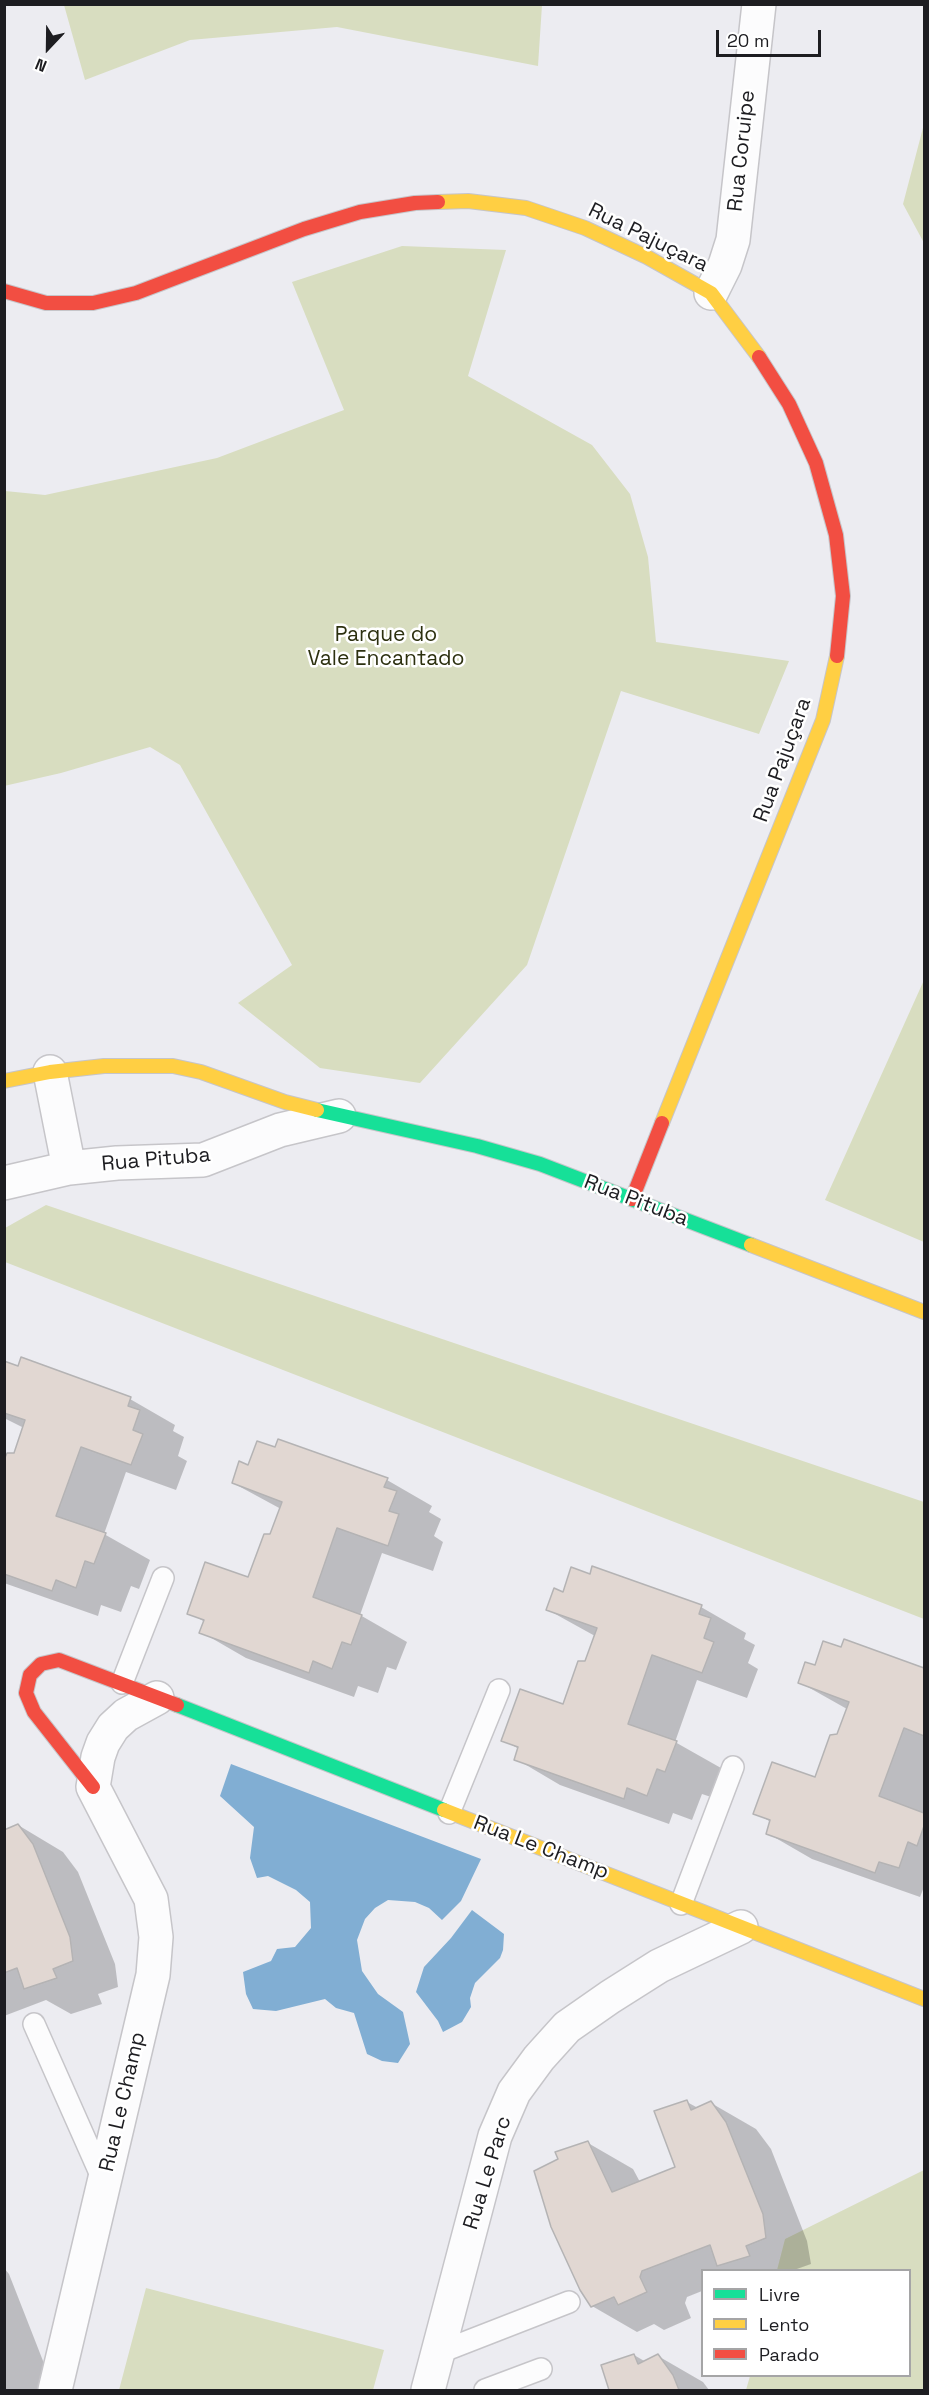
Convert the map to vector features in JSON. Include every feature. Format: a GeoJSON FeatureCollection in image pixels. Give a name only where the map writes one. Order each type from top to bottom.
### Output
{"type":"FeatureCollection","features":[{"type":"Feature","properties":{"kind":"street","name":"Rua Coruipe"},"geometry":{"type":"LineString","coordinates":[[711,293],[725,266],[733,240],[759,4]]}},
{"type":"Feature","properties":{"kind":"street","name":"Rua Pajuçara"},"geometry":{"type":"LineString","coordinates":[[4,291],[46,303],[93,303],[136,293],[304,229],[360,212],[415,203],[468,201],[526,208],[585,228],[647,257],[711,293],[756,352],[789,405],[816,463],[836,535],[843,596],[837,654],[823,720],[632,1199]]}},
{"type":"Feature","properties":{"kind":"street","name":"Rua Pituba"},"geometry":{"type":"LineString","coordinates":[[4,1081],[50,1072],[104,1066],[173,1066],[219,1077],[285,1102],[477,1146],[540,1164],[924,1312]]}},
{"type":"Feature","properties":{"kind":"street"},"geometry":{"type":"LineString","coordinates":[[50,1072],[69,1168]]}},
{"type":"Feature","properties":{"kind":"street","name":"Rua Pituba"},"geometry":{"type":"LineString","coordinates":[[4,1183],[69,1168],[117,1163],[203,1160],[280,1130],[339,1116]]}},
{"type":"Feature","properties":{"kind":"street","name":"Rua Le Champ"},"geometry":{"type":"LineString","coordinates":[[55,2391],[153,1975],[156,1937],[150,1899],[93,1787],[34,1712],[26,1693],[30,1674],[41,1664],[59,1660],[122,1683],[924,1999]]}},
{"type":"Feature","properties":{"kind":"street"},"geometry":{"type":"LineString","coordinates":[[93,1787],[98,1757],[113,1727],[126,1715],[157,1698]]}},
{"type":"Feature","properties":{"kind":"street","name":"Rua Le Parc"},"geometry":{"type":"LineString","coordinates":[[428,2391],[495,2136],[514,2092],[567,2027],[659,1966],[741,1927]]}},
{"type":"Feature","properties":{"kind":"lane"},"geometry":{"type":"LineString","coordinates":[[122,1683],[163,1578]]}},
{"type":"Feature","properties":{"kind":"lane"},"geometry":{"type":"LineString","coordinates":[[449,1813],[499,1690]]}},
{"type":"Feature","properties":{"kind":"lane"},"geometry":{"type":"LineString","coordinates":[[681,1904],[733,1767]]}},
{"type":"Feature","properties":{"kind":"lane"},"geometry":{"type":"LineString","coordinates":[[34,2024],[104,2182]]}},
{"type":"Feature","properties":{"kind":"lane"},"geometry":{"type":"LineString","coordinates":[[438,2353],[569,2302]]}},
{"type":"Feature","properties":{"kind":"lane"},"geometry":{"type":"LineString","coordinates":[[485,2391],[541,2369]]}},
{"type":"Feature","properties":{"kind":"green space"},"geometry":{"type":"Polygon","coordinates":[[[64,5],[542,5],[538,66],[337,27],[190,40],[85,80],[64,5]]]}},
{"type":"Feature","properties":{"kind":"green space"},"geometry":{"type":"Polygon","coordinates":[[[924,124],[924,243],[903,204],[924,124]]]}},
{"type":"Feature","properties":{"kind":"green space","name":"Parque do Vale Encantado"},"geometry":{"type":"Polygon","coordinates":[[[402,246],[506,250],[468,376],[592,445],[630,494],[648,557],[656,642],[789,661],[759,734],[621,691],[527,965],[420,1083],[320,1068],[238,1003],[292,965],[180,765],[150,747],[61,773],[4,786],[5,491],[45,495],[217,458],[344,410],[292,282],[402,246]]]}},
{"type":"Feature","properties":{"kind":"green space"},"geometry":{"type":"Polygon","coordinates":[[[924,980],[924,1242],[825,1200],[924,980]]]}},
{"type":"Feature","properties":{"kind":"green space"},"geometry":{"type":"Polygon","coordinates":[[[46,1205],[924,1502],[924,1619],[5,1262],[5,1228],[46,1205]]]}},
{"type":"Feature","properties":{"kind":"green space"},"geometry":{"type":"Polygon","coordinates":[[[924,2170],[924,2390],[746,2390],[750,2377],[911,2377],[911,2269],[777,2269],[785,2239],[924,2170]]]}},
{"type":"Feature","properties":{"kind":"green space"},"geometry":{"type":"Polygon","coordinates":[[[146,2288],[384,2350],[373,2390],[119,2390],[146,2288]]]}},
{"type":"Feature","properties":{"kind":"water"},"geometry":{"type":"Polygon","coordinates":[[[231,1764],[481,1859],[461,1901],[442,1920],[429,1908],[415,1902],[388,1900],[375,1908],[365,1919],[357,1940],[362,1971],[378,1994],[403,2012],[410,2044],[398,2063],[382,2061],[367,2054],[354,2013],[336,2008],[325,1999],[276,2011],[253,2009],[246,1994],[243,1972],[271,1961],[277,1949],[295,1947],[311,1928],[310,1902],[296,1890],[268,1876],[257,1878],[250,1858],[254,1827],[220,1796],[231,1764]]]}},
{"type":"Feature","properties":{"kind":"water"},"geometry":{"type":"Polygon","coordinates":[[[472,1910],[504,1934],[503,1950],[500,1958],[475,1983],[470,1998],[471,2007],[462,2022],[443,2032],[438,2021],[416,1992],[424,1967],[451,1938],[472,1910]]]}},
{"type":"Feature","properties":{"kind":"building"},"geometry":{"type":"Polygon","coordinates":[[[21,1357],[131,1397],[128,1406],[140,1410],[133,1430],[143,1434],[131,1465],[81,1447],[56,1516],[106,1533],[94,1564],[85,1561],[76,1588],[56,1580],[52,1591],[4,1574],[4,1460],[7,1453],[14,1453],[25,1420],[4,1413],[4,1361],[18,1366],[21,1357]]]}},
{"type":"Feature","properties":{"kind":"building"},"geometry":{"type":"Polygon","coordinates":[[[278,1439],[388,1478],[384,1487],[397,1491],[389,1511],[399,1514],[388,1546],[337,1528],[313,1597],[362,1615],[351,1645],[342,1642],[332,1669],[313,1661],[309,1673],[199,1633],[204,1620],[187,1614],[205,1562],[248,1577],[264,1534],[270,1534],[282,1502],[232,1483],[239,1461],[248,1465],[257,1441],[275,1447],[278,1439]]]}},
{"type":"Feature","properties":{"kind":"building"},"geometry":{"type":"Polygon","coordinates":[[[592,1566],[702,1605],[699,1614],[711,1618],[704,1638],[714,1642],[702,1673],[652,1655],[628,1724],[677,1741],[665,1772],[657,1769],[647,1796],[627,1788],[624,1799],[514,1760],[518,1747],[501,1741],[520,1689],[563,1704],[578,1661],[585,1661],[597,1628],[546,1610],[554,1588],[563,1592],[571,1567],[590,1574],[592,1566]]]}},
{"type":"Feature","properties":{"kind":"building"},"geometry":{"type":"Polygon","coordinates":[[[844,1639],[924,1668],[924,1736],[904,1728],[879,1796],[924,1813],[924,1826],[917,1846],[908,1842],[899,1868],[879,1862],[875,1873],[766,1834],[770,1820],[753,1814],[772,1762],[815,1777],[830,1735],[837,1734],[849,1702],[798,1683],[805,1662],[815,1665],[823,1641],[841,1647],[844,1639]]]}},
{"type":"Feature","properties":{"kind":"building"},"geometry":{"type":"Polygon","coordinates":[[[18,1824],[33,1844],[70,1937],[73,1961],[53,1969],[57,1978],[24,1989],[17,1968],[4,1973],[4,1830],[18,1824]]]}},
{"type":"Feature","properties":{"kind":"building"},"geometry":{"type":"Polygon","coordinates":[[[687,2100],[691,2110],[711,2101],[726,2122],[763,2214],[766,2238],[746,2246],[750,2256],[717,2266],[710,2245],[642,2271],[640,2277],[647,2292],[618,2305],[614,2297],[591,2307],[580,2290],[551,2227],[534,2171],[558,2159],[555,2152],[588,2141],[612,2192],[675,2167],[654,2111],[687,2100]]]}},
{"type":"Feature","properties":{"kind":"building"},"geometry":{"type":"Polygon","coordinates":[[[634,2354],[638,2364],[658,2354],[673,2375],[679,2390],[609,2390],[601,2365],[634,2354]]]}},
{"type":"Feature","properties":{"kind":"traffic: fast"},"geometry":{"type":"LineString","coordinates":[[317,1110],[477,1146],[540,1164],[751,1245]]}},
{"type":"Feature","properties":{"kind":"traffic: fast"},"geometry":{"type":"LineString","coordinates":[[177,1705],[444,1810]]}},
{"type":"Feature","properties":{"kind":"traffic: slow"},"geometry":{"type":"LineString","coordinates":[[438,202],[468,201],[526,208],[585,228],[647,257],[711,293],[759,357]]}},
{"type":"Feature","properties":{"kind":"traffic: slow"},"geometry":{"type":"LineString","coordinates":[[662,1123],[823,720],[837,656]]}},
{"type":"Feature","properties":{"kind":"traffic: slow"},"geometry":{"type":"LineString","coordinates":[[4,1081],[50,1072],[104,1066],[173,1066],[201,1072],[285,1102],[317,1110]]}},
{"type":"Feature","properties":{"kind":"traffic: slow"},"geometry":{"type":"LineString","coordinates":[[751,1245],[924,1312]]}},
{"type":"Feature","properties":{"kind":"traffic: slow"},"geometry":{"type":"LineString","coordinates":[[444,1810],[924,1999]]}},
{"type":"Feature","properties":{"kind":"traffic: jam"},"geometry":{"type":"LineString","coordinates":[[4,291],[46,303],[93,303],[136,293],[304,229],[360,212],[415,203],[438,202]]}},
{"type":"Feature","properties":{"kind":"traffic: jam"},"geometry":{"type":"LineString","coordinates":[[759,357],[789,404],[816,463],[836,535],[843,596],[837,656]]}},
{"type":"Feature","properties":{"kind":"traffic: jam"},"geometry":{"type":"LineString","coordinates":[[632,1199],[662,1123]]}},
{"type":"Feature","properties":{"kind":"traffic: jam"},"geometry":{"type":"LineString","coordinates":[[93,1787],[34,1712],[26,1693],[30,1675],[41,1664],[59,1660],[177,1705]]}}]}
